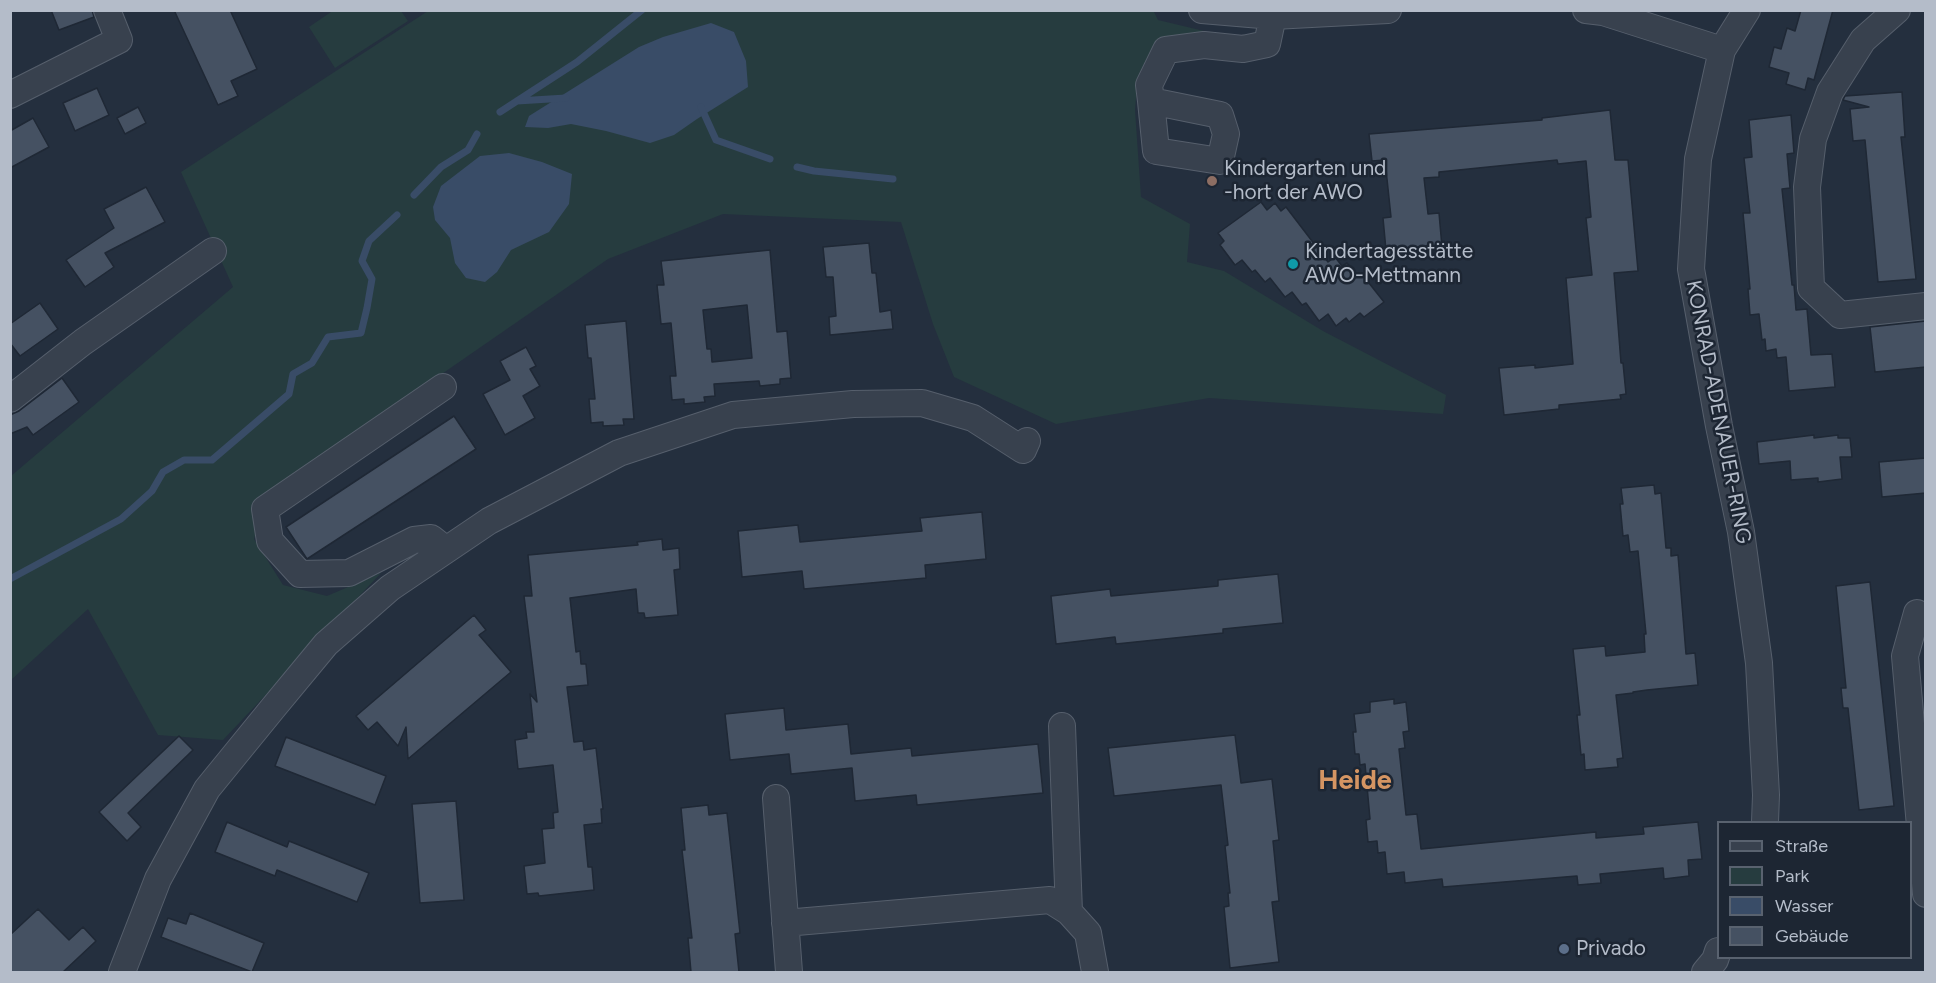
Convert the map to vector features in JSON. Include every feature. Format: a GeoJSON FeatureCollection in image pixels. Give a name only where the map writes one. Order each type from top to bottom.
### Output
{"type":"FeatureCollection","features":[{"type":"Feature","properties":{"kind":"street"},"geometry":{"type":"LineString","coordinates":[[10,95],[119,40],[107,10]]}},
{"type":"Feature","properties":{"kind":"street"},"geometry":{"type":"LineString","coordinates":[[1202,10],[1274,16],[1388,10]]}},
{"type":"Feature","properties":{"kind":"street"},"geometry":{"type":"LineString","coordinates":[[1586,10],[1603,12],[1722,50]]}},
{"type":"Feature","properties":{"kind":"street","name":"KONRAD-ADENAUER-RING"},"geometry":{"type":"LineString","coordinates":[[1747,10],[1722,50],[1698,159],[1691,269],[1719,426],[1741,532],[1759,663],[1766,795],[1765,821]]}},
{"type":"Feature","properties":{"kind":"street"},"geometry":{"type":"LineString","coordinates":[[1897,10],[1863,40],[1830,92],[1813,139],[1807,187],[1811,288],[1840,315],[1926,306]]}},
{"type":"Feature","properties":{"kind":"street"},"geometry":{"type":"LineString","coordinates":[[1150,101],[1149,85],[1166,50],[1204,45],[1243,49],[1267,44],[1274,16]]}},
{"type":"Feature","properties":{"kind":"street"},"geometry":{"type":"LineString","coordinates":[[10,399],[83,342],[213,251]]}},
{"type":"Feature","properties":{"kind":"street"},"geometry":{"type":"LineString","coordinates":[[443,387],[265,509],[270,541],[300,574],[349,573],[414,540],[431,538],[445,549]]}},
{"type":"Feature","properties":{"kind":"street"},"geometry":{"type":"LineString","coordinates":[[122,972],[158,879],[207,789],[326,644],[390,588],[489,521],[619,453],[733,415],[853,404],[922,403],[973,418],[1023,450],[1027,441]]}},
{"type":"Feature","properties":{"kind":"street"},"geometry":{"type":"LineString","coordinates":[[1917,613],[1905,656],[1919,836],[1926,894]]}},
{"type":"Feature","properties":{"kind":"street"},"geometry":{"type":"LineString","coordinates":[[1062,726],[1069,912]]}},
{"type":"Feature","properties":{"kind":"street"},"geometry":{"type":"LineString","coordinates":[[776,798],[789,972]]}},
{"type":"Feature","properties":{"kind":"street"},"geometry":{"type":"LineString","coordinates":[[784,923],[1050,900],[1069,912],[1088,933],[1095,972]]}},
{"type":"Feature","properties":{"kind":"street"},"geometry":{"type":"LineString","coordinates":[[1705,972],[1717,956]]}},
{"type":"Feature","properties":{"kind":"green space"},"geometry":{"type":"Polygon","coordinates":[[[334,10],[401,11],[408,21],[335,68],[309,27],[334,10]]]}},
{"type":"Feature","properties":{"kind":"green space"},"geometry":{"type":"Polygon","coordinates":[[[1153,10],[1158,20],[1250,42],[1164,44],[1137,84],[1135,110],[1141,197],[1190,224],[1187,262],[1224,271],[1323,331],[1446,395],[1443,414],[1209,398],[1056,424],[954,377],[933,324],[901,222],[723,214],[608,259],[267,495],[254,539],[283,585],[327,596],[381,573],[223,740],[158,735],[88,609],[11,680],[11,476],[233,287],[181,172],[428,11],[1153,10]]]}},
{"type":"Feature","properties":{"kind":"water"},"geometry":{"type":"Polygon","coordinates":[[[711,23],[734,32],[746,61],[748,87],[674,135],[650,143],[571,124],[548,128],[525,127],[529,116],[639,47],[663,37],[711,23]]]}},
{"type":"Feature","properties":{"kind":"water"},"geometry":{"type":"Polygon","coordinates":[[[509,153],[542,162],[572,174],[569,204],[549,232],[511,250],[497,272],[485,282],[466,278],[455,263],[450,238],[435,220],[433,207],[441,186],[480,156],[509,153]]]}},
{"type":"Feature","properties":{"kind":"building"},"geometry":{"type":"Polygon","coordinates":[[[51,10],[92,10],[94,17],[59,30],[51,10]]]}},
{"type":"Feature","properties":{"kind":"building"},"geometry":{"type":"Polygon","coordinates":[[[174,10],[230,10],[257,69],[231,81],[238,96],[218,105],[174,10]]]}},
{"type":"Feature","properties":{"kind":"building"},"geometry":{"type":"Polygon","coordinates":[[[1801,10],[1833,10],[1814,80],[1808,78],[1805,90],[1786,84],[1789,73],[1769,67],[1774,47],[1781,49],[1787,28],[1795,31],[1801,10]]]}},
{"type":"Feature","properties":{"kind":"building"},"geometry":{"type":"Polygon","coordinates":[[[97,88],[109,115],[75,131],[63,103],[97,88]]]}},
{"type":"Feature","properties":{"kind":"building"},"geometry":{"type":"Polygon","coordinates":[[[1902,92],[1905,137],[1901,137],[1916,279],[1878,282],[1865,140],[1853,141],[1850,109],[1869,107],[1843,100],[1845,96],[1902,92]]]}},
{"type":"Feature","properties":{"kind":"building"},"geometry":{"type":"Polygon","coordinates":[[[138,107],[146,123],[125,134],[117,118],[138,107]]]}},
{"type":"Feature","properties":{"kind":"building"},"geometry":{"type":"Polygon","coordinates":[[[1610,110],[1615,160],[1628,160],[1638,271],[1614,273],[1621,363],[1623,363],[1626,394],[1620,395],[1621,399],[1559,405],[1559,409],[1504,415],[1499,368],[1535,365],[1535,368],[1573,364],[1566,278],[1592,275],[1586,218],[1591,217],[1586,161],[1558,164],[1557,160],[1439,172],[1439,177],[1424,178],[1428,214],[1439,213],[1442,247],[1407,250],[1408,258],[1387,261],[1383,218],[1391,217],[1385,160],[1372,161],[1369,134],[1542,120],[1542,118],[1610,110]]]}},
{"type":"Feature","properties":{"kind":"building"},"geometry":{"type":"Polygon","coordinates":[[[1791,115],[1794,153],[1787,154],[1790,188],[1782,189],[1796,310],[1807,309],[1811,355],[1832,354],[1835,387],[1789,391],[1786,357],[1777,358],[1776,349],[1766,351],[1765,339],[1762,340],[1759,314],[1750,315],[1743,213],[1750,213],[1744,158],[1752,157],[1749,120],[1791,115]]]}},
{"type":"Feature","properties":{"kind":"building"},"geometry":{"type":"Polygon","coordinates":[[[33,118],[49,147],[10,168],[10,131],[33,118]]]}},
{"type":"Feature","properties":{"kind":"building"},"geometry":{"type":"Polygon","coordinates":[[[146,187],[165,222],[105,253],[114,267],[85,287],[66,260],[114,228],[104,209],[146,187]]]}},
{"type":"Feature","properties":{"kind":"building","name":"Kindertagesstätte AWO-Mettmann"},"geometry":{"type":"Polygon","coordinates":[[[1261,202],[1267,210],[1275,203],[1281,211],[1286,207],[1328,262],[1335,257],[1342,266],[1347,263],[1357,276],[1361,273],[1384,302],[1364,317],[1360,313],[1349,322],[1346,318],[1336,326],[1328,314],[1319,321],[1306,303],[1302,305],[1292,292],[1285,297],[1270,278],[1265,282],[1242,260],[1235,265],[1220,245],[1224,241],[1218,233],[1261,202]]]}},
{"type":"Feature","properties":{"kind":"building"},"geometry":{"type":"Polygon","coordinates":[[[869,243],[872,273],[876,273],[880,312],[891,310],[893,329],[830,335],[829,317],[836,316],[833,277],[826,277],[823,247],[869,243]]]}},
{"type":"Feature","properties":{"kind":"building"},"geometry":{"type":"Polygon","coordinates":[[[770,250],[777,332],[787,331],[791,378],[780,379],[780,384],[760,386],[759,381],[714,384],[715,396],[704,397],[705,402],[684,404],[684,399],[672,400],[670,376],[676,376],[671,323],[661,324],[657,285],[664,285],[661,261],[770,250]],[[747,305],[703,310],[707,349],[711,349],[712,362],[752,358],[747,305]]]}},
{"type":"Feature","properties":{"kind":"building"},"geometry":{"type":"Polygon","coordinates":[[[40,303],[58,329],[20,356],[10,343],[10,324],[40,303]]]}},
{"type":"Feature","properties":{"kind":"building"},"geometry":{"type":"Polygon","coordinates":[[[626,321],[634,419],[623,419],[624,425],[603,426],[603,422],[591,423],[589,399],[595,399],[585,325],[626,321]]]}},
{"type":"Feature","properties":{"kind":"building"},"geometry":{"type":"Polygon","coordinates":[[[1926,321],[1926,367],[1875,372],[1870,327],[1926,321]]]}},
{"type":"Feature","properties":{"kind":"building"},"geometry":{"type":"Polygon","coordinates":[[[526,347],[536,366],[530,369],[540,386],[523,396],[535,418],[505,435],[483,394],[510,380],[500,361],[526,347]]]}},
{"type":"Feature","properties":{"kind":"building"},"geometry":{"type":"Polygon","coordinates":[[[62,378],[79,402],[33,435],[27,427],[10,434],[10,415],[19,411],[62,378]]]}},
{"type":"Feature","properties":{"kind":"building"},"geometry":{"type":"Polygon","coordinates":[[[454,416],[476,449],[307,559],[286,527],[454,416]]]}},
{"type":"Feature","properties":{"kind":"building"},"geometry":{"type":"Polygon","coordinates":[[[1814,435],[1814,438],[1838,435],[1838,438],[1850,438],[1852,457],[1840,457],[1842,479],[1818,482],[1818,478],[1791,480],[1790,461],[1759,464],[1757,442],[1814,435]]]}},
{"type":"Feature","properties":{"kind":"building"},"geometry":{"type":"Polygon","coordinates":[[[1926,458],[1926,493],[1882,497],[1879,462],[1926,458]]]}},
{"type":"Feature","properties":{"kind":"building"},"geometry":{"type":"Polygon","coordinates":[[[1654,485],[1655,494],[1661,493],[1666,548],[1671,548],[1671,556],[1678,555],[1686,654],[1695,653],[1698,685],[1616,695],[1623,758],[1617,759],[1618,767],[1585,770],[1577,715],[1580,715],[1573,649],[1605,646],[1606,656],[1645,652],[1644,634],[1646,634],[1638,551],[1630,552],[1628,535],[1623,536],[1620,504],[1623,504],[1621,488],[1654,485]]]}},
{"type":"Feature","properties":{"kind":"building"},"geometry":{"type":"Polygon","coordinates":[[[982,512],[986,559],[925,565],[926,578],[804,589],[802,571],[742,577],[738,531],[798,525],[800,542],[922,531],[920,518],[982,512]]]}},
{"type":"Feature","properties":{"kind":"building"},"geometry":{"type":"Polygon","coordinates":[[[662,539],[663,550],[679,548],[680,569],[674,570],[678,615],[645,618],[644,613],[638,613],[636,589],[570,598],[576,652],[580,651],[581,664],[586,664],[588,685],[567,687],[574,742],[583,741],[584,750],[596,748],[603,809],[601,809],[602,823],[584,825],[588,867],[592,867],[594,890],[539,896],[538,893],[527,894],[524,866],[545,863],[542,829],[554,828],[553,813],[558,812],[553,765],[518,769],[515,740],[527,738],[526,732],[534,732],[530,694],[537,702],[524,596],[532,596],[528,555],[638,545],[637,542],[662,539]]]}},
{"type":"Feature","properties":{"kind":"building"},"geometry":{"type":"Polygon","coordinates":[[[1278,574],[1283,623],[1223,629],[1223,633],[1116,644],[1115,637],[1056,644],[1051,596],[1110,589],[1111,596],[1218,586],[1218,580],[1278,574]]]}},
{"type":"Feature","properties":{"kind":"building"},"geometry":{"type":"Polygon","coordinates":[[[1870,582],[1894,806],[1859,810],[1848,708],[1843,708],[1841,688],[1846,688],[1836,586],[1870,582]]]}},
{"type":"Feature","properties":{"kind":"building"},"geometry":{"type":"Polygon","coordinates":[[[474,615],[486,630],[479,635],[511,672],[408,759],[406,727],[398,746],[377,722],[368,730],[356,716],[474,615]]]}},
{"type":"Feature","properties":{"kind":"building"},"geometry":{"type":"Polygon","coordinates":[[[1394,699],[1394,704],[1406,702],[1409,731],[1403,732],[1405,748],[1399,749],[1406,815],[1417,814],[1421,849],[1596,832],[1596,838],[1644,834],[1643,827],[1698,822],[1702,859],[1688,860],[1689,876],[1664,879],[1663,868],[1600,874],[1601,883],[1578,885],[1577,876],[1443,887],[1442,879],[1405,883],[1404,872],[1387,874],[1385,852],[1378,853],[1377,841],[1368,842],[1366,820],[1370,819],[1365,764],[1360,765],[1359,754],[1355,754],[1353,732],[1356,732],[1354,714],[1370,712],[1370,702],[1394,699]]]}},
{"type":"Feature","properties":{"kind":"building"},"geometry":{"type":"Polygon","coordinates":[[[784,708],[786,730],[848,724],[851,754],[911,748],[912,756],[1038,744],[1043,793],[917,805],[916,795],[855,801],[852,768],[791,774],[789,754],[730,760],[725,714],[784,708]]]}},
{"type":"Feature","properties":{"kind":"building"},"geometry":{"type":"Polygon","coordinates":[[[1235,735],[1241,783],[1272,779],[1279,840],[1273,841],[1279,901],[1272,902],[1279,962],[1230,968],[1224,907],[1229,906],[1228,893],[1230,893],[1225,846],[1228,845],[1221,785],[1114,796],[1108,748],[1235,735]]]}},
{"type":"Feature","properties":{"kind":"building"},"geometry":{"type":"Polygon","coordinates":[[[179,736],[193,750],[128,813],[141,827],[127,841],[99,812],[179,736]]]}},
{"type":"Feature","properties":{"kind":"building"},"geometry":{"type":"Polygon","coordinates":[[[286,737],[386,776],[375,805],[275,766],[286,737]]]}},
{"type":"Feature","properties":{"kind":"building"},"geometry":{"type":"Polygon","coordinates":[[[456,801],[464,900],[420,903],[412,804],[456,801]]]}},
{"type":"Feature","properties":{"kind":"building"},"geometry":{"type":"Polygon","coordinates":[[[708,805],[709,815],[727,813],[740,933],[735,934],[739,972],[691,972],[688,938],[692,938],[682,850],[685,850],[681,808],[708,805]]]}},
{"type":"Feature","properties":{"kind":"building"},"geometry":{"type":"Polygon","coordinates":[[[227,822],[287,847],[289,841],[369,873],[357,902],[277,870],[275,876],[215,852],[227,822]]]}},
{"type":"Feature","properties":{"kind":"building"},"geometry":{"type":"Polygon","coordinates":[[[38,909],[69,940],[83,927],[96,941],[63,972],[10,972],[10,935],[38,909]]]}},
{"type":"Feature","properties":{"kind":"building"},"geometry":{"type":"Polygon","coordinates":[[[190,913],[264,943],[252,972],[161,937],[168,918],[186,924],[190,913]]]}},
{"type":"Feature","properties":{"kind":"waterway"},"geometry":{"type":"LineString","coordinates":[[500,112],[577,62],[642,10]]}},
{"type":"Feature","properties":{"kind":"waterway"},"geometry":{"type":"LineString","coordinates":[[517,101],[566,98]]}},
{"type":"Feature","properties":{"kind":"waterway"},"geometry":{"type":"LineString","coordinates":[[701,107],[716,140],[770,159]]}},
{"type":"Feature","properties":{"kind":"waterway"},"geometry":{"type":"LineString","coordinates":[[414,195],[441,167],[468,150],[477,134]]}},
{"type":"Feature","properties":{"kind":"waterway"},"geometry":{"type":"LineString","coordinates":[[797,167],[814,171],[893,179]]}},
{"type":"Feature","properties":{"kind":"waterway"},"geometry":{"type":"LineString","coordinates":[[10,579],[121,519],[152,491],[163,472],[184,460],[212,460],[289,394],[293,374],[312,363],[328,337],[361,333],[372,279],[362,261],[369,241],[397,215]]}},
{"type":"Feature","properties":{"kind":"place","name":"Kindergarten und -hort der AWO"},"geometry":{"type":"Point","coordinates":[1212,181]}},
{"type":"Feature","properties":{"kind":"place","name":"Kindertagesstätte AWO-Mettmann"},"geometry":{"type":"Point","coordinates":[1293,264]}},
{"type":"Feature","properties":{"kind":"place","name":"Privado"},"geometry":{"type":"Point","coordinates":[1564,949]}},
{"type":"Feature","properties":{"kind":"district","name":"Heide"},"geometry":{"type":"Point","coordinates":[1355,781]}}]}
